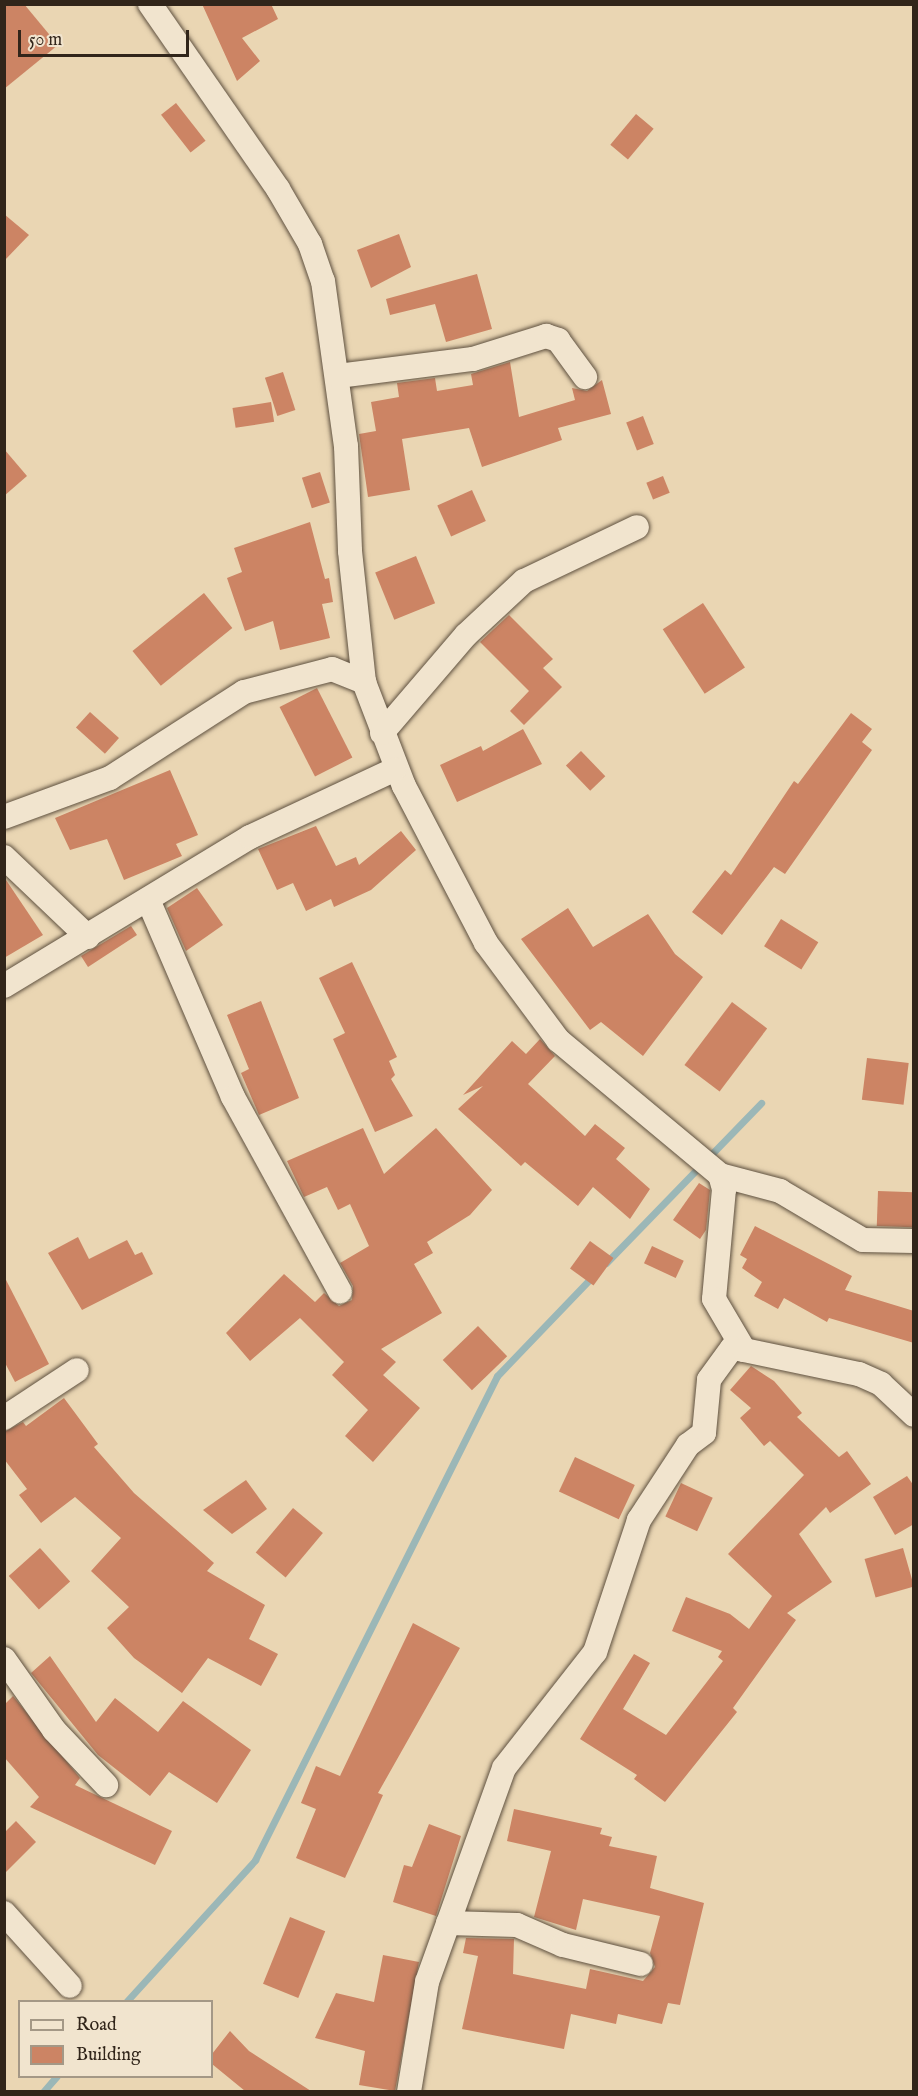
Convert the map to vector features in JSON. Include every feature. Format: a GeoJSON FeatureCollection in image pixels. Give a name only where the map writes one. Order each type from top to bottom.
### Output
{"type":"FeatureCollection","features":[{"type":"Feature","properties":{"kind":"street"},"geometry":{"type":"LineString","coordinates":[[150,4],[278,189],[310,244],[323,281],[338,376],[364,682],[392,759],[486,943],[558,1040],[720,1175],[780,1191],[862,1240],[914,1241]]}},
{"type":"Feature","properties":{"kind":"street"},"geometry":{"type":"LineString","coordinates":[[338,376],[473,359],[546,336],[558,340],[585,377]]}},
{"type":"Feature","properties":{"kind":"street"},"geometry":{"type":"LineString","coordinates":[[4,986],[149,902],[249,837],[392,759],[466,635],[524,581],[637,526]]}},
{"type":"Feature","properties":{"kind":"street"},"geometry":{"type":"LineString","coordinates":[[4,817],[110,777],[244,692],[332,669],[362,644]]}},
{"type":"Feature","properties":{"kind":"street"},"geometry":{"type":"LineString","coordinates":[[332,669],[364,682]]}},
{"type":"Feature","properties":{"kind":"street"},"geometry":{"type":"LineString","coordinates":[[4,857],[88,937]]}},
{"type":"Feature","properties":{"kind":"street"},"geometry":{"type":"LineString","coordinates":[[149,902],[233,1097],[307,1242],[339,1292]]}},
{"type":"Feature","properties":{"kind":"street"},"geometry":{"type":"LineString","coordinates":[[720,1175],[724,1189],[714,1299],[744,1350]]}},
{"type":"Feature","properties":{"kind":"street"},"geometry":{"type":"LineString","coordinates":[[409,2091],[427,1982],[504,1768],[595,1652],[639,1520],[688,1444],[704,1433],[709,1380],[732,1348],[859,1374],[881,1384],[914,1415]]}},
{"type":"Feature","properties":{"kind":"street"},"geometry":{"type":"LineString","coordinates":[[4,1418],[77,1371]]}},
{"type":"Feature","properties":{"kind":"street"},"geometry":{"type":"LineString","coordinates":[[4,1659],[54,1730],[106,1785]]}},
{"type":"Feature","properties":{"kind":"street"},"geometry":{"type":"LineString","coordinates":[[4,1913],[70,1986]]}},
{"type":"Feature","properties":{"kind":"street"},"geometry":{"type":"LineString","coordinates":[[448,1923],[517,1925],[563,1945],[641,1964]]}},
{"type":"Feature","properties":{"kind":"building"},"geometry":{"type":"Polygon","coordinates":[[[4,4],[24,4],[58,45],[4,89],[4,4]]]}},
{"type":"Feature","properties":{"kind":"building"},"geometry":{"type":"Polygon","coordinates":[[[202,4],[271,4],[278,19],[242,38],[260,61],[237,81],[202,4]]]}},
{"type":"Feature","properties":{"kind":"building"},"geometry":{"type":"Polygon","coordinates":[[[176,103],[206,141],[191,153],[161,115],[176,103]]]}},
{"type":"Feature","properties":{"kind":"building"},"geometry":{"type":"Polygon","coordinates":[[[636,114],[654,129],[628,159],[610,145],[636,114]]]}},
{"type":"Feature","properties":{"kind":"building"},"geometry":{"type":"Polygon","coordinates":[[[4,214],[29,235],[4,261],[4,214]]]}},
{"type":"Feature","properties":{"kind":"building"},"geometry":{"type":"Polygon","coordinates":[[[399,234],[411,267],[371,288],[357,250],[399,234]]]}},
{"type":"Feature","properties":{"kind":"building"},"geometry":{"type":"Polygon","coordinates":[[[477,274],[492,329],[446,342],[435,304],[390,315],[386,299],[477,274]]]}},
{"type":"Feature","properties":{"kind":"building"},"geometry":{"type":"Polygon","coordinates":[[[510,362],[519,417],[575,400],[572,388],[587,391],[602,380],[611,414],[558,428],[562,440],[482,467],[469,428],[402,439],[410,490],[368,497],[359,434],[376,431],[371,402],[399,397],[397,383],[435,378],[437,391],[473,385],[471,374],[510,362]]]}},
{"type":"Feature","properties":{"kind":"building"},"geometry":{"type":"Polygon","coordinates":[[[283,372],[295,410],[277,416],[265,378],[283,372]]]}},
{"type":"Feature","properties":{"kind":"building"},"geometry":{"type":"Polygon","coordinates":[[[271,402],[274,422],[236,428],[232,408],[271,402]]]}},
{"type":"Feature","properties":{"kind":"building"},"geometry":{"type":"Polygon","coordinates":[[[643,416],[654,444],[637,450],[626,422],[643,416]]]}},
{"type":"Feature","properties":{"kind":"building"},"geometry":{"type":"Polygon","coordinates":[[[4,449],[27,476],[4,496],[4,449]]]}},
{"type":"Feature","properties":{"kind":"building"},"geometry":{"type":"Polygon","coordinates":[[[320,472],[330,502],[312,508],[302,478],[320,472]]]}},
{"type":"Feature","properties":{"kind":"building"},"geometry":{"type":"Polygon","coordinates":[[[663,476],[670,493],[653,499],[646,483],[663,476]]]}},
{"type":"Feature","properties":{"kind":"building"},"geometry":{"type":"Polygon","coordinates":[[[472,490],[486,521],[451,537],[437,505],[472,490]]]}},
{"type":"Feature","properties":{"kind":"building"},"geometry":{"type":"Polygon","coordinates":[[[310,522],[325,579],[329,578],[333,602],[322,604],[330,638],[280,650],[273,621],[245,631],[227,578],[242,572],[234,548],[310,522]]]}},
{"type":"Feature","properties":{"kind":"building"},"geometry":{"type":"Polygon","coordinates":[[[416,556],[435,603],[394,620],[375,572],[416,556]]]}},
{"type":"Feature","properties":{"kind":"building"},"geometry":{"type":"Polygon","coordinates":[[[204,593],[232,628],[161,686],[133,651],[204,593]]]}},
{"type":"Feature","properties":{"kind":"building"},"geometry":{"type":"Polygon","coordinates":[[[703,603],[745,668],[705,694],[663,629],[703,603]]]}},
{"type":"Feature","properties":{"kind":"building"},"geometry":{"type":"Polygon","coordinates":[[[509,615],[553,659],[543,668],[562,687],[524,725],[510,711],[529,691],[480,642],[509,615]]]}},
{"type":"Feature","properties":{"kind":"building"},"geometry":{"type":"Polygon","coordinates":[[[317,688],[352,757],[315,777],[280,707],[317,688]]]}},
{"type":"Feature","properties":{"kind":"building"},"geometry":{"type":"Polygon","coordinates":[[[90,712],[119,738],[105,754],[76,728],[90,712]]]}},
{"type":"Feature","properties":{"kind":"building"},"geometry":{"type":"Polygon","coordinates":[[[851,713],[872,729],[862,742],[872,750],[785,874],[774,867],[722,935],[692,912],[725,870],[731,875],[794,781],[798,784],[851,713]]]}},
{"type":"Feature","properties":{"kind":"building"},"geometry":{"type":"Polygon","coordinates":[[[523,729],[542,764],[457,802],[440,765],[481,746],[483,751],[523,729]]]}},
{"type":"Feature","properties":{"kind":"building"},"geometry":{"type":"Polygon","coordinates":[[[581,751],[605,776],[590,791],[566,766],[581,751]]]}},
{"type":"Feature","properties":{"kind":"building"},"geometry":{"type":"Polygon","coordinates":[[[170,770],[198,835],[176,844],[182,856],[124,880],[107,839],[70,850],[55,818],[170,770]]]}},
{"type":"Feature","properties":{"kind":"building"},"geometry":{"type":"Polygon","coordinates":[[[316,826],[336,866],[356,857],[359,865],[401,831],[416,850],[371,890],[334,907],[331,899],[306,911],[293,883],[277,890],[258,849],[316,826]]]}},
{"type":"Feature","properties":{"kind":"building"},"geometry":{"type":"Polygon","coordinates":[[[4,877],[43,935],[4,958],[4,877]]]}},
{"type":"Feature","properties":{"kind":"building"},"geometry":{"type":"Polygon","coordinates":[[[197,888],[223,925],[186,951],[167,908],[197,888]]]}},
{"type":"Feature","properties":{"kind":"building"},"geometry":{"type":"Polygon","coordinates":[[[568,908],[593,947],[648,914],[675,954],[703,977],[643,1056],[601,1022],[590,1030],[521,939],[568,908]]]}},
{"type":"Feature","properties":{"kind":"building"},"geometry":{"type":"Polygon","coordinates":[[[781,919],[818,942],[801,969],[764,946],[781,919]]]}},
{"type":"Feature","properties":{"kind":"building"},"geometry":{"type":"Polygon","coordinates":[[[131,926],[137,935],[88,967],[81,956],[131,926]]]}},
{"type":"Feature","properties":{"kind":"building"},"geometry":{"type":"Polygon","coordinates":[[[352,962],[397,1057],[389,1061],[395,1075],[391,1079],[413,1116],[375,1132],[333,1039],[345,1033],[319,978],[352,962]]]}},
{"type":"Feature","properties":{"kind":"building"},"geometry":{"type":"Polygon","coordinates":[[[261,1001],[299,1098],[259,1115],[241,1073],[249,1069],[227,1015],[261,1001]]]}},
{"type":"Feature","properties":{"kind":"building"},"geometry":{"type":"Polygon","coordinates":[[[732,1002],[767,1028],[720,1092],[684,1065],[732,1002]]]}},
{"type":"Feature","properties":{"kind":"building"},"geometry":{"type":"Polygon","coordinates":[[[540,1039],[555,1056],[528,1084],[585,1136],[595,1124],[625,1148],[616,1159],[650,1189],[630,1219],[593,1187],[578,1206],[525,1162],[521,1166],[458,1109],[483,1086],[463,1095],[512,1041],[526,1054],[540,1039]]]}},
{"type":"Feature","properties":{"kind":"building"},"geometry":{"type":"Polygon","coordinates":[[[867,1058],[909,1063],[904,1105],[862,1100],[867,1058]]]}},
{"type":"Feature","properties":{"kind":"building"},"geometry":{"type":"Polygon","coordinates":[[[363,1128],[384,1174],[436,1128],[492,1190],[470,1215],[427,1242],[433,1253],[414,1264],[442,1313],[381,1349],[396,1362],[383,1375],[420,1408],[373,1462],[345,1436],[368,1410],[332,1375],[344,1362],[300,1318],[250,1361],[226,1333],[284,1274],[315,1302],[324,1293],[339,1306],[352,1300],[353,1286],[340,1263],[369,1246],[350,1204],[338,1210],[327,1187],[304,1197],[287,1161],[363,1128]]]}},
{"type":"Feature","properties":{"kind":"building"},"geometry":{"type":"Polygon","coordinates":[[[699,1183],[710,1190],[706,1230],[700,1239],[673,1220],[699,1183]]]}},
{"type":"Feature","properties":{"kind":"building"},"geometry":{"type":"Polygon","coordinates":[[[878,1191],[914,1192],[913,1227],[877,1226],[878,1191]]]}},
{"type":"Feature","properties":{"kind":"building"},"geometry":{"type":"Polygon","coordinates":[[[755,1226],[852,1276],[845,1290],[914,1311],[914,1343],[829,1318],[827,1322],[784,1298],[778,1309],[754,1296],[762,1282],[742,1268],[747,1259],[740,1255],[755,1226]]]}},
{"type":"Feature","properties":{"kind":"building"},"geometry":{"type":"Polygon","coordinates":[[[78,1237],[89,1259],[127,1240],[135,1255],[142,1252],[153,1274],[82,1310],[48,1253],[78,1237]]]}},
{"type":"Feature","properties":{"kind":"building"},"geometry":{"type":"Polygon","coordinates":[[[590,1241],[613,1258],[593,1286],[570,1269],[590,1241]]]}},
{"type":"Feature","properties":{"kind":"building"},"geometry":{"type":"Polygon","coordinates":[[[652,1246],[684,1261],[676,1278],[644,1263],[652,1246]]]}},
{"type":"Feature","properties":{"kind":"building"},"geometry":{"type":"Polygon","coordinates":[[[4,1276],[49,1364],[15,1382],[4,1361],[4,1276]]]}},
{"type":"Feature","properties":{"kind":"building"},"geometry":{"type":"Polygon","coordinates":[[[478,1326],[507,1356],[472,1390],[443,1360],[478,1326]]]}},
{"type":"Feature","properties":{"kind":"building"},"geometry":{"type":"Polygon","coordinates":[[[751,1366],[774,1381],[802,1413],[797,1417],[839,1457],[847,1451],[871,1484],[830,1513],[826,1507],[799,1534],[832,1582],[787,1613],[796,1620],[733,1708],[737,1712],[665,1802],[634,1779],[637,1775],[580,1739],[634,1654],[650,1663],[623,1709],[666,1735],[723,1661],[718,1657],[722,1651],[672,1631],[686,1597],[730,1614],[749,1629],[772,1596],[728,1554],[804,1475],[770,1441],[764,1446],[740,1418],[751,1408],[730,1390],[751,1366]]]}},
{"type":"Feature","properties":{"kind":"building"},"geometry":{"type":"Polygon","coordinates":[[[64,1398],[98,1444],[94,1447],[134,1493],[214,1563],[207,1571],[265,1605],[249,1639],[278,1654],[261,1686],[208,1658],[182,1693],[134,1658],[107,1628],[129,1607],[91,1571],[121,1538],[75,1497],[41,1523],[19,1495],[27,1489],[4,1459],[4,1432],[23,1422],[26,1426],[64,1398]]]}},
{"type":"Feature","properties":{"kind":"building"},"geometry":{"type":"Polygon","coordinates":[[[575,1457],[635,1485],[619,1519],[559,1491],[575,1457]]]}},
{"type":"Feature","properties":{"kind":"building"},"geometry":{"type":"Polygon","coordinates":[[[907,1476],[914,1486],[914,1524],[895,1535],[873,1497],[907,1476]]]}},
{"type":"Feature","properties":{"kind":"building"},"geometry":{"type":"Polygon","coordinates":[[[246,1480],[267,1509],[232,1534],[203,1510],[246,1480]]]}},
{"type":"Feature","properties":{"kind":"building"},"geometry":{"type":"Polygon","coordinates":[[[681,1483],[713,1498],[697,1531],[665,1517],[681,1483]]]}},
{"type":"Feature","properties":{"kind":"building"},"geometry":{"type":"Polygon","coordinates":[[[293,1508],[323,1533],[286,1577],[256,1552],[293,1508]]]}},
{"type":"Feature","properties":{"kind":"building"},"geometry":{"type":"Polygon","coordinates":[[[40,1548],[70,1581],[39,1610],[9,1576],[40,1548]]]}},
{"type":"Feature","properties":{"kind":"building"},"geometry":{"type":"Polygon","coordinates":[[[903,1548],[914,1586],[876,1597],[865,1559],[903,1548]]]}},
{"type":"Feature","properties":{"kind":"building"},"geometry":{"type":"Polygon","coordinates":[[[413,1623],[460,1648],[378,1793],[383,1795],[345,1878],[296,1858],[316,1809],[301,1803],[316,1766],[340,1776],[413,1623]]]}},
{"type":"Feature","properties":{"kind":"building"},"geometry":{"type":"Polygon","coordinates":[[[50,1656],[96,1722],[115,1698],[158,1732],[183,1701],[251,1750],[217,1803],[169,1772],[150,1796],[98,1755],[31,1673],[50,1656]]]}},
{"type":"Feature","properties":{"kind":"building"},"geometry":{"type":"Polygon","coordinates":[[[13,1696],[80,1778],[75,1785],[172,1831],[155,1865],[30,1807],[39,1797],[4,1757],[4,1705],[13,1696]]]}},
{"type":"Feature","properties":{"kind":"building"},"geometry":{"type":"Polygon","coordinates":[[[514,1809],[602,1828],[600,1834],[612,1837],[609,1846],[657,1856],[650,1888],[704,1903],[680,2005],[668,2003],[662,2024],[618,2014],[616,2024],[571,2014],[564,2049],[462,2029],[478,1956],[463,1953],[466,1938],[514,1939],[513,1974],[586,1989],[590,1969],[643,1981],[655,1967],[650,1953],[660,1916],[583,1899],[576,1930],[534,1917],[551,1851],[507,1841],[514,1809]]]}},
{"type":"Feature","properties":{"kind":"building"},"geometry":{"type":"Polygon","coordinates":[[[16,1821],[36,1842],[4,1874],[4,1833],[16,1821]]]}},
{"type":"Feature","properties":{"kind":"building"},"geometry":{"type":"Polygon","coordinates":[[[429,1824],[461,1836],[436,1916],[393,1902],[404,1865],[412,1867],[429,1824]]]}},
{"type":"Feature","properties":{"kind":"building"},"geometry":{"type":"Polygon","coordinates":[[[290,1917],[325,1931],[298,1998],[263,1984],[290,1917]]]}},
{"type":"Feature","properties":{"kind":"building"},"geometry":{"type":"Polygon","coordinates":[[[383,1955],[419,1962],[395,2091],[359,2085],[365,2051],[315,2038],[336,1993],[374,2002],[383,1955]]]}},
{"type":"Feature","properties":{"kind":"building"},"geometry":{"type":"Polygon","coordinates":[[[230,2031],[249,2051],[311,2091],[245,2091],[213,2065],[213,2053],[230,2031]]]}},
{"type":"Feature","properties":{"kind":"waterway"},"geometry":{"type":"LineString","coordinates":[[606,1263],[761,1103]]}},
{"type":"Feature","properties":{"kind":"waterway"},"geometry":{"type":"LineString","coordinates":[[128,2000],[255,1860],[497,1376],[592,1277]]}},
{"type":"Feature","properties":{"kind":"waterway"},"geometry":{"type":"LineString","coordinates":[[43,2092],[55,2078]]}}]}
